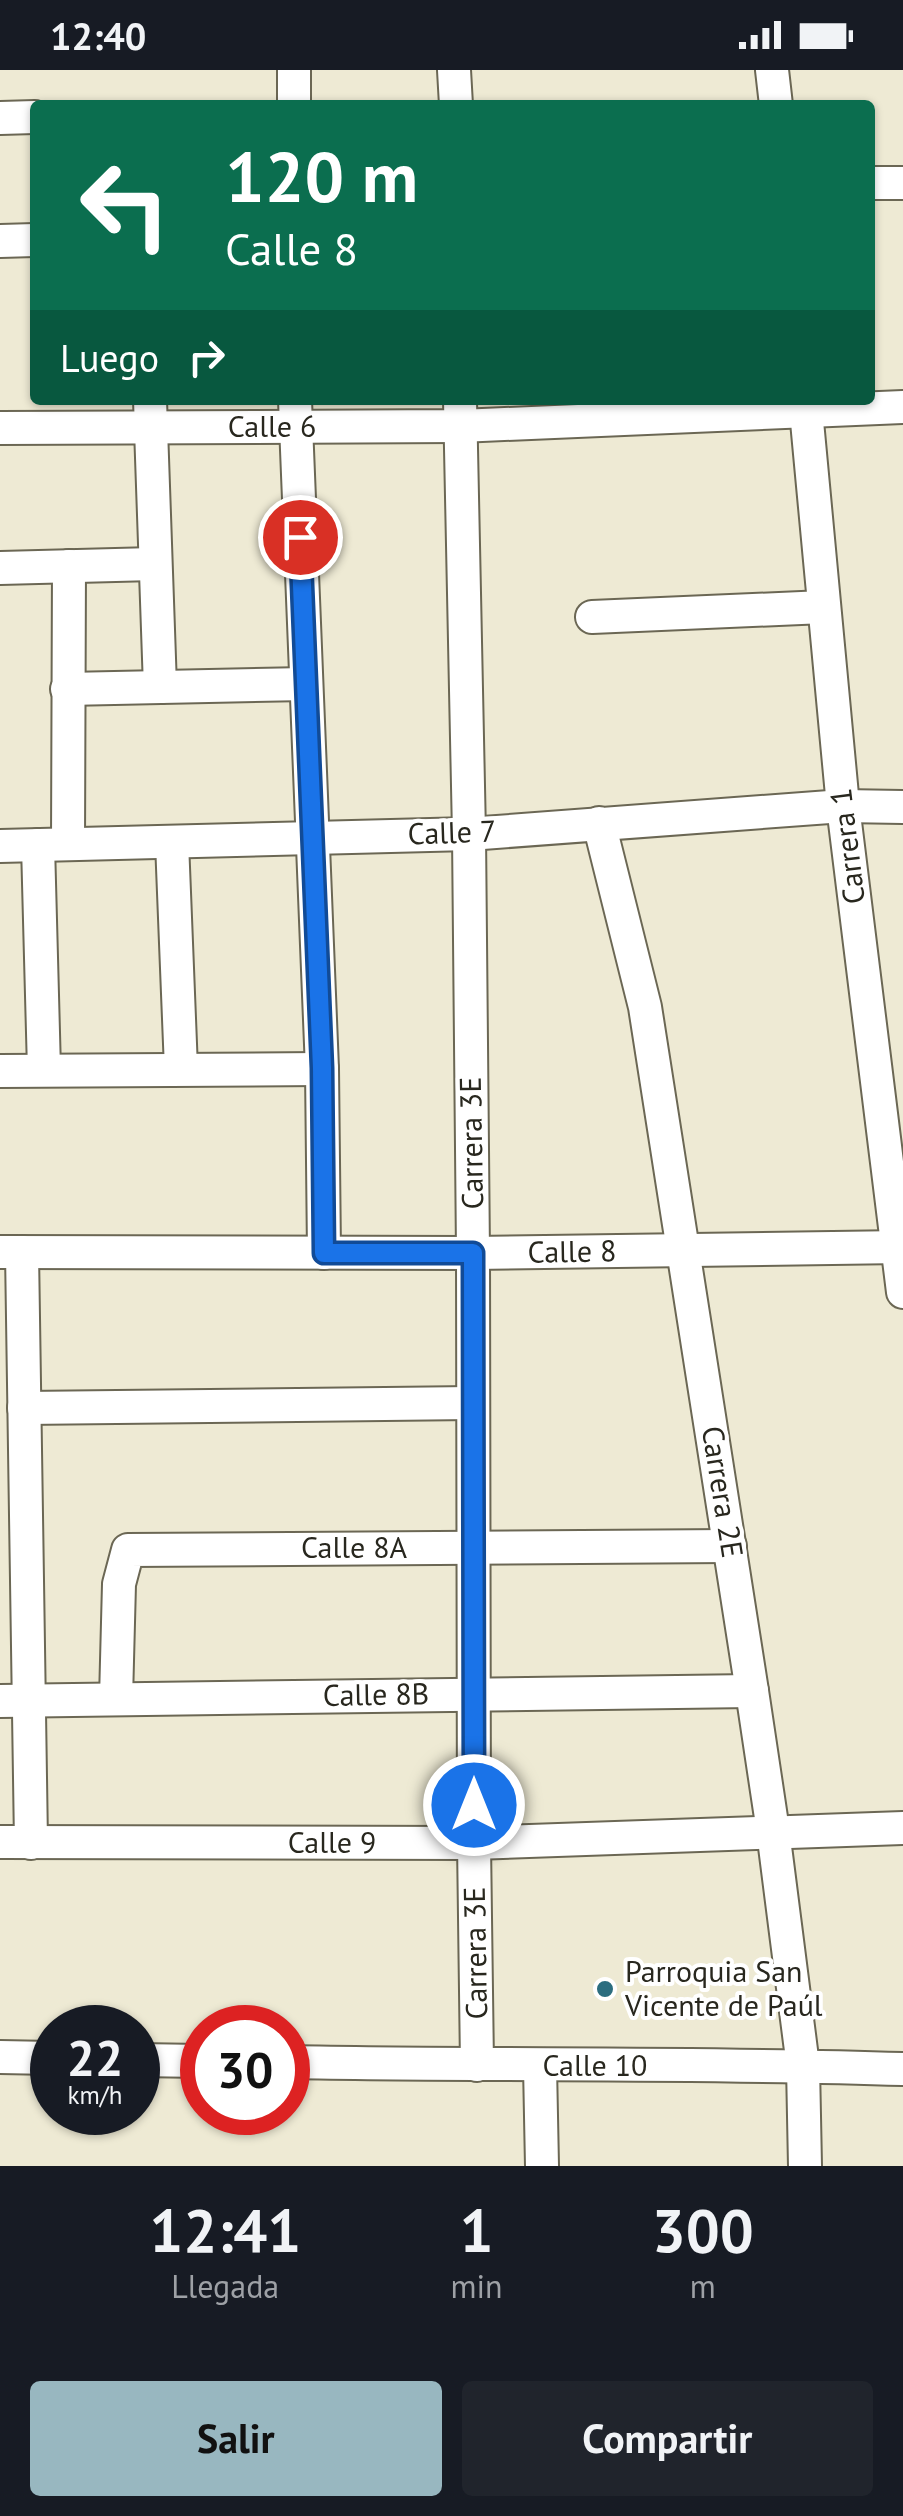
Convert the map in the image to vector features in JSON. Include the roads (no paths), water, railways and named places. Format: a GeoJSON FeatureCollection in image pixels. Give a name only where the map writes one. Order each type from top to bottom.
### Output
{"type":"FeatureCollection","features":[{"type":"Feature","properties":{"kind":"street"},"geometry":{"type":"LineString","coordinates":[[294,70],[294,100]]}},
{"type":"Feature","properties":{"kind":"street"},"geometry":{"type":"LineString","coordinates":[[454,70],[456,100]]}},
{"type":"Feature","properties":{"kind":"street"},"geometry":{"type":"LineString","coordinates":[[772,70],[775,100]]}},
{"type":"Feature","properties":{"kind":"street"},"geometry":{"type":"LineString","coordinates":[[0,118],[30,117]]}},
{"type":"Feature","properties":{"kind":"street"},"geometry":{"type":"LineString","coordinates":[[875,184],[903,184]]}},
{"type":"Feature","properties":{"kind":"street"},"geometry":{"type":"LineString","coordinates":[[0,241],[30,240]]}},
{"type":"Feature","properties":{"kind":"street","name":"Carrera 1"},"geometry":{"type":"LineString","coordinates":[[806,406],[842,806],[903,1292]]}},
{"type":"Feature","properties":{"kind":"street","name":"Calle 6"},"geometry":{"type":"LineString","coordinates":[[0,428],[78,414],[903,407]]}},
{"type":"Feature","properties":{"kind":"street"},"geometry":{"type":"LineString","coordinates":[[295,413],[322,1068],[324,1253]]}},
{"type":"Feature","properties":{"kind":"street","name":"Carrera 3E"},"geometry":{"type":"LineString","coordinates":[[460,413],[469,834],[478,2066]]}},
{"type":"Feature","properties":{"kind":"street"},"geometry":{"type":"LineString","coordinates":[[150,414],[160,686]]}},
{"type":"Feature","properties":{"kind":"street"},"geometry":{"type":"LineString","coordinates":[[0,568],[154,564]]}},
{"type":"Feature","properties":{"kind":"street"},"geometry":{"type":"LineString","coordinates":[[44,1070],[53,845],[67,690],[69,566]]}},
{"type":"Feature","properties":{"kind":"street"},"geometry":{"type":"LineString","coordinates":[[592,617],[824,607]]}},
{"type":"Feature","properties":{"kind":"street"},"geometry":{"type":"LineString","coordinates":[[67,690],[306,684]]}},
{"type":"Feature","properties":{"kind":"street","name":"Calle 7"},"geometry":{"type":"LineString","coordinates":[[0,846],[469,834],[842,806],[903,807]]}},
{"type":"Feature","properties":{"kind":"street","name":"Carrera 2E"},"geometry":{"type":"LineString","coordinates":[[600,824],[645,1007],[774,1831],[803,2066],[805,2166]]}},
{"type":"Feature","properties":{"kind":"street"},"geometry":{"type":"LineString","coordinates":[[172,842],[181,1070]]}},
{"type":"Feature","properties":{"kind":"street"},"geometry":{"type":"LineString","coordinates":[[0,1070],[322,1068]]}},
{"type":"Feature","properties":{"kind":"street","name":"Calle 8"},"geometry":{"type":"LineString","coordinates":[[11,1252],[473,1253],[900,1247]]}},
{"type":"Feature","properties":{"kind":"street"},"geometry":{"type":"LineString","coordinates":[[11,1252],[24,1408],[13,1444],[16,1843]]}},
{"type":"Feature","properties":{"kind":"street"},"geometry":{"type":"LineString","coordinates":[[24,1408],[472,1403]]}},
{"type":"Feature","properties":{"kind":"street","name":"Calle 8A"},"geometry":{"type":"LineString","coordinates":[[116,1699],[119,1584],[128,1550],[730,1546]]}},
{"type":"Feature","properties":{"kind":"street","name":"Calle 8B"},"geometry":{"type":"LineString","coordinates":[[14,1700],[752,1691]]}},
{"type":"Feature","properties":{"kind":"street","name":"Calle 9"},"geometry":{"type":"LineString","coordinates":[[16,1843],[474,1843],[903,1828]]}},
{"type":"Feature","properties":{"kind":"street"},"geometry":{"type":"LineString","coordinates":[[0,2057],[30,2058]]}},
{"type":"Feature","properties":{"kind":"street","name":"Calle 10"},"geometry":{"type":"LineString","coordinates":[[310,2062],[903,2069]]}},
{"type":"Feature","properties":{"kind":"street"},"geometry":{"type":"LineString","coordinates":[[540,2066],[542,2166]]}},
{"type":"Feature","properties":{"kind":"place","name":"Parroquia San Vicente de Paúl"},"geometry":{"type":"Point","coordinates":[605,1989]}}]}
